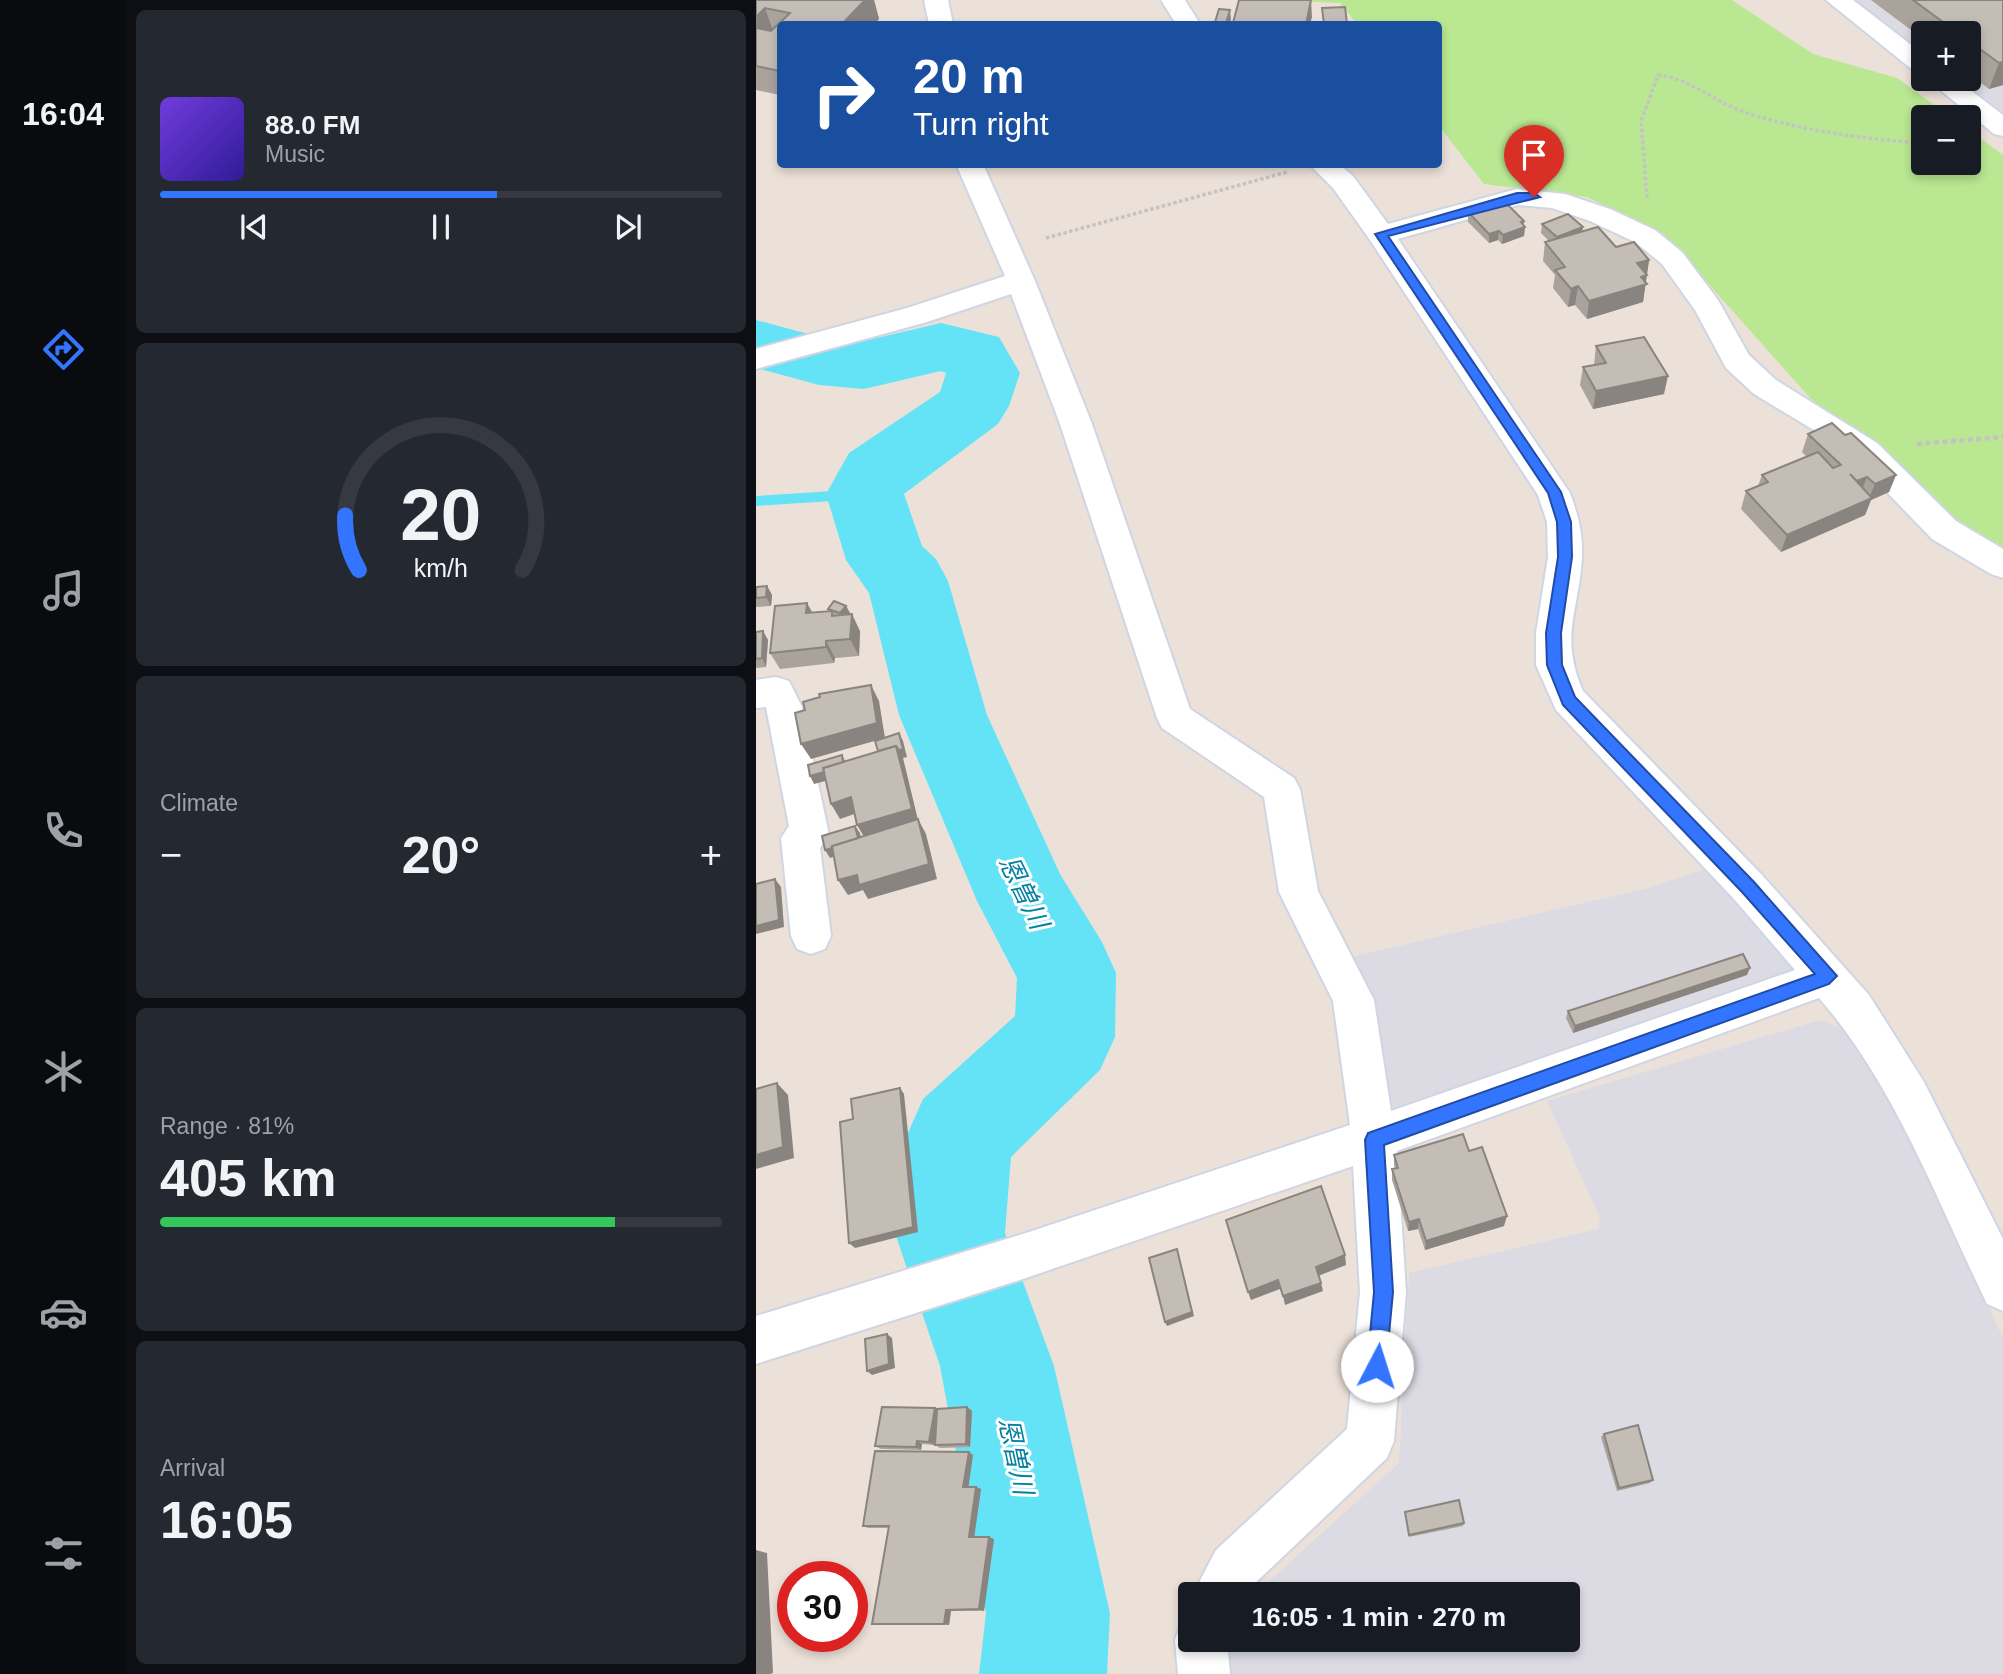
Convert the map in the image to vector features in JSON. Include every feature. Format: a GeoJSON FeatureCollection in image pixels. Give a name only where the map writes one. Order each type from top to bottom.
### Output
{"type":"FeatureCollection","features":[{"type":"Feature","properties":{"kind":"street"},"geometry":{"type":"LineString","coordinates":[[936,0],[940,21]]}},
{"type":"Feature","properties":{"kind":"street"},"geometry":{"type":"LineString","coordinates":[[1172,0],[1186,21]]}},
{"type":"Feature","properties":{"kind":"street"},"geometry":{"type":"LineString","coordinates":[[1838,0],[1911,57]]}},
{"type":"Feature","properties":{"kind":"street"},"geometry":{"type":"LineString","coordinates":[[1956,91],[2003,128]]}},
{"type":"Feature","properties":{"kind":"street"},"geometry":{"type":"LineString","coordinates":[[971,168],[1014,265],[1076,424],[1175,718],[1282,789],[1299,892],[1353,1000],[1374,1140],[1383,1292],[1370,1441],[1234,1568],[1226,1582]]}},
{"type":"Feature","properties":{"kind":"street"},"geometry":{"type":"LineString","coordinates":[[1327,168],[1343,182],[1381,234],[1554,492],[1564,522],[1565,557],[1553,633],[1554,665],[1569,700],[1748,887],[1829,976],[1854,1008],[1909,1096],[2003,1288]]}},
{"type":"Feature","properties":{"kind":"street"},"geometry":{"type":"LineString","coordinates":[[1381,234],[1517,197],[1534,197],[1600,215],[1644,236],[1672,258],[1708,307],[1737,361],[1765,387],[1828,424],[1861,448],[1944,530],[2003,565]]}},
{"type":"Feature","properties":{"kind":"street"},"geometry":{"type":"LineString","coordinates":[[756,359],[917,315],[1014,265]]}},
{"type":"Feature","properties":{"kind":"street"},"geometry":{"type":"LineString","coordinates":[[782,701],[810,835],[800,838],[811,936]]}},
{"type":"Feature","properties":{"kind":"street"},"geometry":{"type":"LineString","coordinates":[[756,1340],[1047,1249],[1374,1140],[1829,976]]}},
{"type":"Feature","properties":{"kind":"street"},"geometry":{"type":"LineString","coordinates":[[1202,1652],[1204,1674]]}},
{"type":"Feature","properties":{"kind":"path"},"geometry":{"type":"LineString","coordinates":[[1644,236],[1649,224],[1641,121],[1658,75],[1672,75],[1745,113],[1882,141],[1911,143]]}},
{"type":"Feature","properties":{"kind":"path"},"geometry":{"type":"LineString","coordinates":[[1014,265],[1288,172]]}},
{"type":"Feature","properties":{"kind":"path"},"geometry":{"type":"LineString","coordinates":[[1861,448],[2003,437]]}},
{"type":"Feature","properties":{"kind":"shaded area"},"geometry":{"type":"Polygon","coordinates":[[[1850,0],[2003,0],[2003,115],[1970,91],[1981,91],[1981,21],[1911,21],[1911,47],[1850,0]]]}},
{"type":"Feature","properties":{"kind":"shaded area"},"geometry":{"type":"Polygon","coordinates":[[[1713,866],[1782,944],[1794,975],[1386,1110],[1351,957],[1648,888],[1713,866]]]}},
{"type":"Feature","properties":{"kind":"shaded area"},"geometry":{"type":"Polygon","coordinates":[[[1820,1020],[1857,1033],[2003,1338],[2003,1674],[1229,1674],[1227,1665],[1231,1652],[1580,1652],[1580,1582],[1268,1582],[1399,1463],[1409,1273],[1598,1229],[1600,1218],[1547,1101],[1820,1020]]]}},
{"type":"Feature","properties":{"kind":"green space"},"geometry":{"type":"Polygon","coordinates":[[[1268,0],[1732,0],[1813,54],[1897,78],[1911,88],[1911,91],[1934,105],[1911,105],[1911,175],[1981,175],[1981,139],[2003,155],[2003,560],[1810,398],[1664,234],[1587,197],[1484,184],[1442,130],[1442,21],[1355,21],[1340,3],[1268,0]]]}},
{"type":"Feature","properties":{"kind":"building"},"geometry":{"type":"Polygon","coordinates":[[[756,0],[865,0],[845,21],[782,21],[790,13],[765,8],[756,17],[756,0]]]}},
{"type":"Feature","properties":{"kind":"building"},"geometry":{"type":"Polygon","coordinates":[[[1239,0],[1311,0],[1307,21],[1234,21],[1239,0]]]}},
{"type":"Feature","properties":{"kind":"building"},"geometry":{"type":"Polygon","coordinates":[[[1913,0],[2003,0],[2003,62],[1999,63],[1981,50],[1981,21],[1942,21],[1913,0]]]}},
{"type":"Feature","properties":{"kind":"building"},"geometry":{"type":"Polygon","coordinates":[[[1345,7],[1347,21],[1324,21],[1322,8],[1345,7]]]}},
{"type":"Feature","properties":{"kind":"building"},"geometry":{"type":"Polygon","coordinates":[[[1219,9],[1230,10],[1227,21],[1215,21],[1219,9]]]}},
{"type":"Feature","properties":{"kind":"building"},"geometry":{"type":"Polygon","coordinates":[[[777,25],[777,70],[756,66],[756,28],[771,31],[777,25]]]}},
{"type":"Feature","properties":{"kind":"building"},"geometry":{"type":"Polygon","coordinates":[[[1503,200],[1524,221],[1521,222],[1525,227],[1503,235],[1499,231],[1489,234],[1468,212],[1503,200]]]}},
{"type":"Feature","properties":{"kind":"building"},"geometry":{"type":"Polygon","coordinates":[[[1568,214],[1583,227],[1557,237],[1542,224],[1568,214]]]}},
{"type":"Feature","properties":{"kind":"building"},"geometry":{"type":"Polygon","coordinates":[[[1598,227],[1616,247],[1634,242],[1649,260],[1637,263],[1647,275],[1641,277],[1647,284],[1589,301],[1578,286],[1571,289],[1555,270],[1565,267],[1545,242],[1598,227]]]}},
{"type":"Feature","properties":{"kind":"building"},"geometry":{"type":"Polygon","coordinates":[[[1644,337],[1668,376],[1596,391],[1583,367],[1606,363],[1596,346],[1644,337]]]}},
{"type":"Feature","properties":{"kind":"building"},"geometry":{"type":"Polygon","coordinates":[[[1832,423],[1845,435],[1851,433],[1896,475],[1875,484],[1867,477],[1857,481],[1850,474],[1872,498],[1787,535],[1746,491],[1768,482],[1762,475],[1818,452],[1833,468],[1841,465],[1808,434],[1832,423]]]}},
{"type":"Feature","properties":{"kind":"building"},"geometry":{"type":"Polygon","coordinates":[[[767,586],[766,597],[756,598],[756,587],[767,586]]]}},
{"type":"Feature","properties":{"kind":"building"},"geometry":{"type":"Polygon","coordinates":[[[834,601],[846,606],[840,613],[828,609],[834,601]]]}},
{"type":"Feature","properties":{"kind":"building"},"geometry":{"type":"Polygon","coordinates":[[[807,603],[806,613],[832,611],[832,616],[852,614],[850,639],[826,641],[826,647],[770,653],[775,606],[807,603]]]}},
{"type":"Feature","properties":{"kind":"building"},"geometry":{"type":"Polygon","coordinates":[[[763,631],[762,658],[756,659],[756,632],[763,631]]]}},
{"type":"Feature","properties":{"kind":"building"},"geometry":{"type":"Polygon","coordinates":[[[871,685],[877,723],[801,744],[795,713],[805,710],[803,702],[820,697],[819,694],[871,685]]]}},
{"type":"Feature","properties":{"kind":"building"},"geometry":{"type":"Polygon","coordinates":[[[899,733],[903,749],[899,750],[896,746],[878,751],[875,741],[899,733]]]}},
{"type":"Feature","properties":{"kind":"building"},"geometry":{"type":"Polygon","coordinates":[[[896,746],[912,809],[857,825],[851,797],[831,804],[823,768],[896,746]]]}},
{"type":"Feature","properties":{"kind":"building"},"geometry":{"type":"Polygon","coordinates":[[[842,755],[843,762],[823,768],[824,772],[810,776],[808,765],[842,755]]]}},
{"type":"Feature","properties":{"kind":"building"},"geometry":{"type":"Polygon","coordinates":[[[918,819],[929,864],[859,885],[857,875],[838,880],[832,846],[918,819]]]}},
{"type":"Feature","properties":{"kind":"building"},"geometry":{"type":"Polygon","coordinates":[[[855,826],[858,838],[825,850],[822,836],[855,826]]]}},
{"type":"Feature","properties":{"kind":"building"},"geometry":{"type":"Polygon","coordinates":[[[775,879],[779,920],[756,926],[756,884],[775,879]]]}},
{"type":"Feature","properties":{"kind":"building"},"geometry":{"type":"Polygon","coordinates":[[[1743,954],[1750,968],[1575,1026],[1568,1011],[1743,954]]]}},
{"type":"Feature","properties":{"kind":"building"},"geometry":{"type":"Polygon","coordinates":[[[777,1083],[783,1147],[756,1155],[756,1089],[777,1083]]]}},
{"type":"Feature","properties":{"kind":"building"},"geometry":{"type":"Polygon","coordinates":[[[900,1088],[913,1227],[849,1243],[840,1122],[853,1119],[851,1099],[900,1088]]]}},
{"type":"Feature","properties":{"kind":"building"},"geometry":{"type":"Polygon","coordinates":[[[1463,1134],[1469,1151],[1482,1147],[1507,1216],[1426,1241],[1419,1219],[1409,1222],[1392,1169],[1398,1168],[1394,1155],[1463,1134]]]}},
{"type":"Feature","properties":{"kind":"building"},"geometry":{"type":"Polygon","coordinates":[[[1321,1186],[1345,1255],[1316,1267],[1321,1283],[1283,1296],[1278,1280],[1248,1292],[1226,1220],[1321,1186]]]}},
{"type":"Feature","properties":{"kind":"building"},"geometry":{"type":"Polygon","coordinates":[[[1177,1249],[1192,1312],[1165,1322],[1149,1258],[1177,1249]]]}},
{"type":"Feature","properties":{"kind":"building"},"geometry":{"type":"Polygon","coordinates":[[[887,1334],[889,1364],[867,1371],[865,1339],[887,1334]]]}},
{"type":"Feature","properties":{"kind":"building"},"geometry":{"type":"Polygon","coordinates":[[[882,1407],[935,1408],[929,1442],[917,1441],[916,1447],[875,1446],[882,1407]]]}},
{"type":"Feature","properties":{"kind":"building"},"geometry":{"type":"Polygon","coordinates":[[[967,1407],[966,1444],[935,1445],[937,1409],[967,1407]]]}},
{"type":"Feature","properties":{"kind":"building"},"geometry":{"type":"Polygon","coordinates":[[[1638,1425],[1653,1480],[1619,1488],[1604,1434],[1638,1425]]]}},
{"type":"Feature","properties":{"kind":"building"},"geometry":{"type":"Polygon","coordinates":[[[875,1451],[969,1452],[963,1487],[976,1487],[969,1537],[989,1537],[979,1609],[946,1610],[944,1624],[872,1624],[889,1526],[863,1526],[875,1451]]]}},
{"type":"Feature","properties":{"kind":"building"},"geometry":{"type":"Polygon","coordinates":[[[1459,1500],[1464,1523],[1409,1535],[1405,1512],[1459,1500]]]}},
{"type":"Feature","properties":{"kind":"building"},"geometry":{"type":"Polygon","coordinates":[[[756,1618],[758,1672],[756,1673],[756,1618]]]}},
{"type":"Feature","properties":{"kind":"waterway","name":"恩曽川"},"geometry":{"type":"LineString","coordinates":[[756,344],[819,361],[864,365],[941,347],[973,354],[983,373],[972,406],[876,472],[865,494],[887,560],[907,581],[943,715],[1025,901],[1067,973],[1064,1037],[960,1135],[950,1233],[997,1366],[1048,1613],[1043,1674]]}},
{"type":"Feature","properties":{"kind":"waterway"},"geometry":{"type":"LineString","coordinates":[[756,501],[865,494]]}},
{"type":"Feature","properties":{"kind":"route"},"geometry":{"type":"LineString","coordinates":[[1377,1366],[1383,1292],[1374,1140],[1829,976],[1569,700],[1554,665],[1553,633],[1565,557],[1564,522],[1554,492],[1381,234],[1517,197],[1534,197]]}}]}
